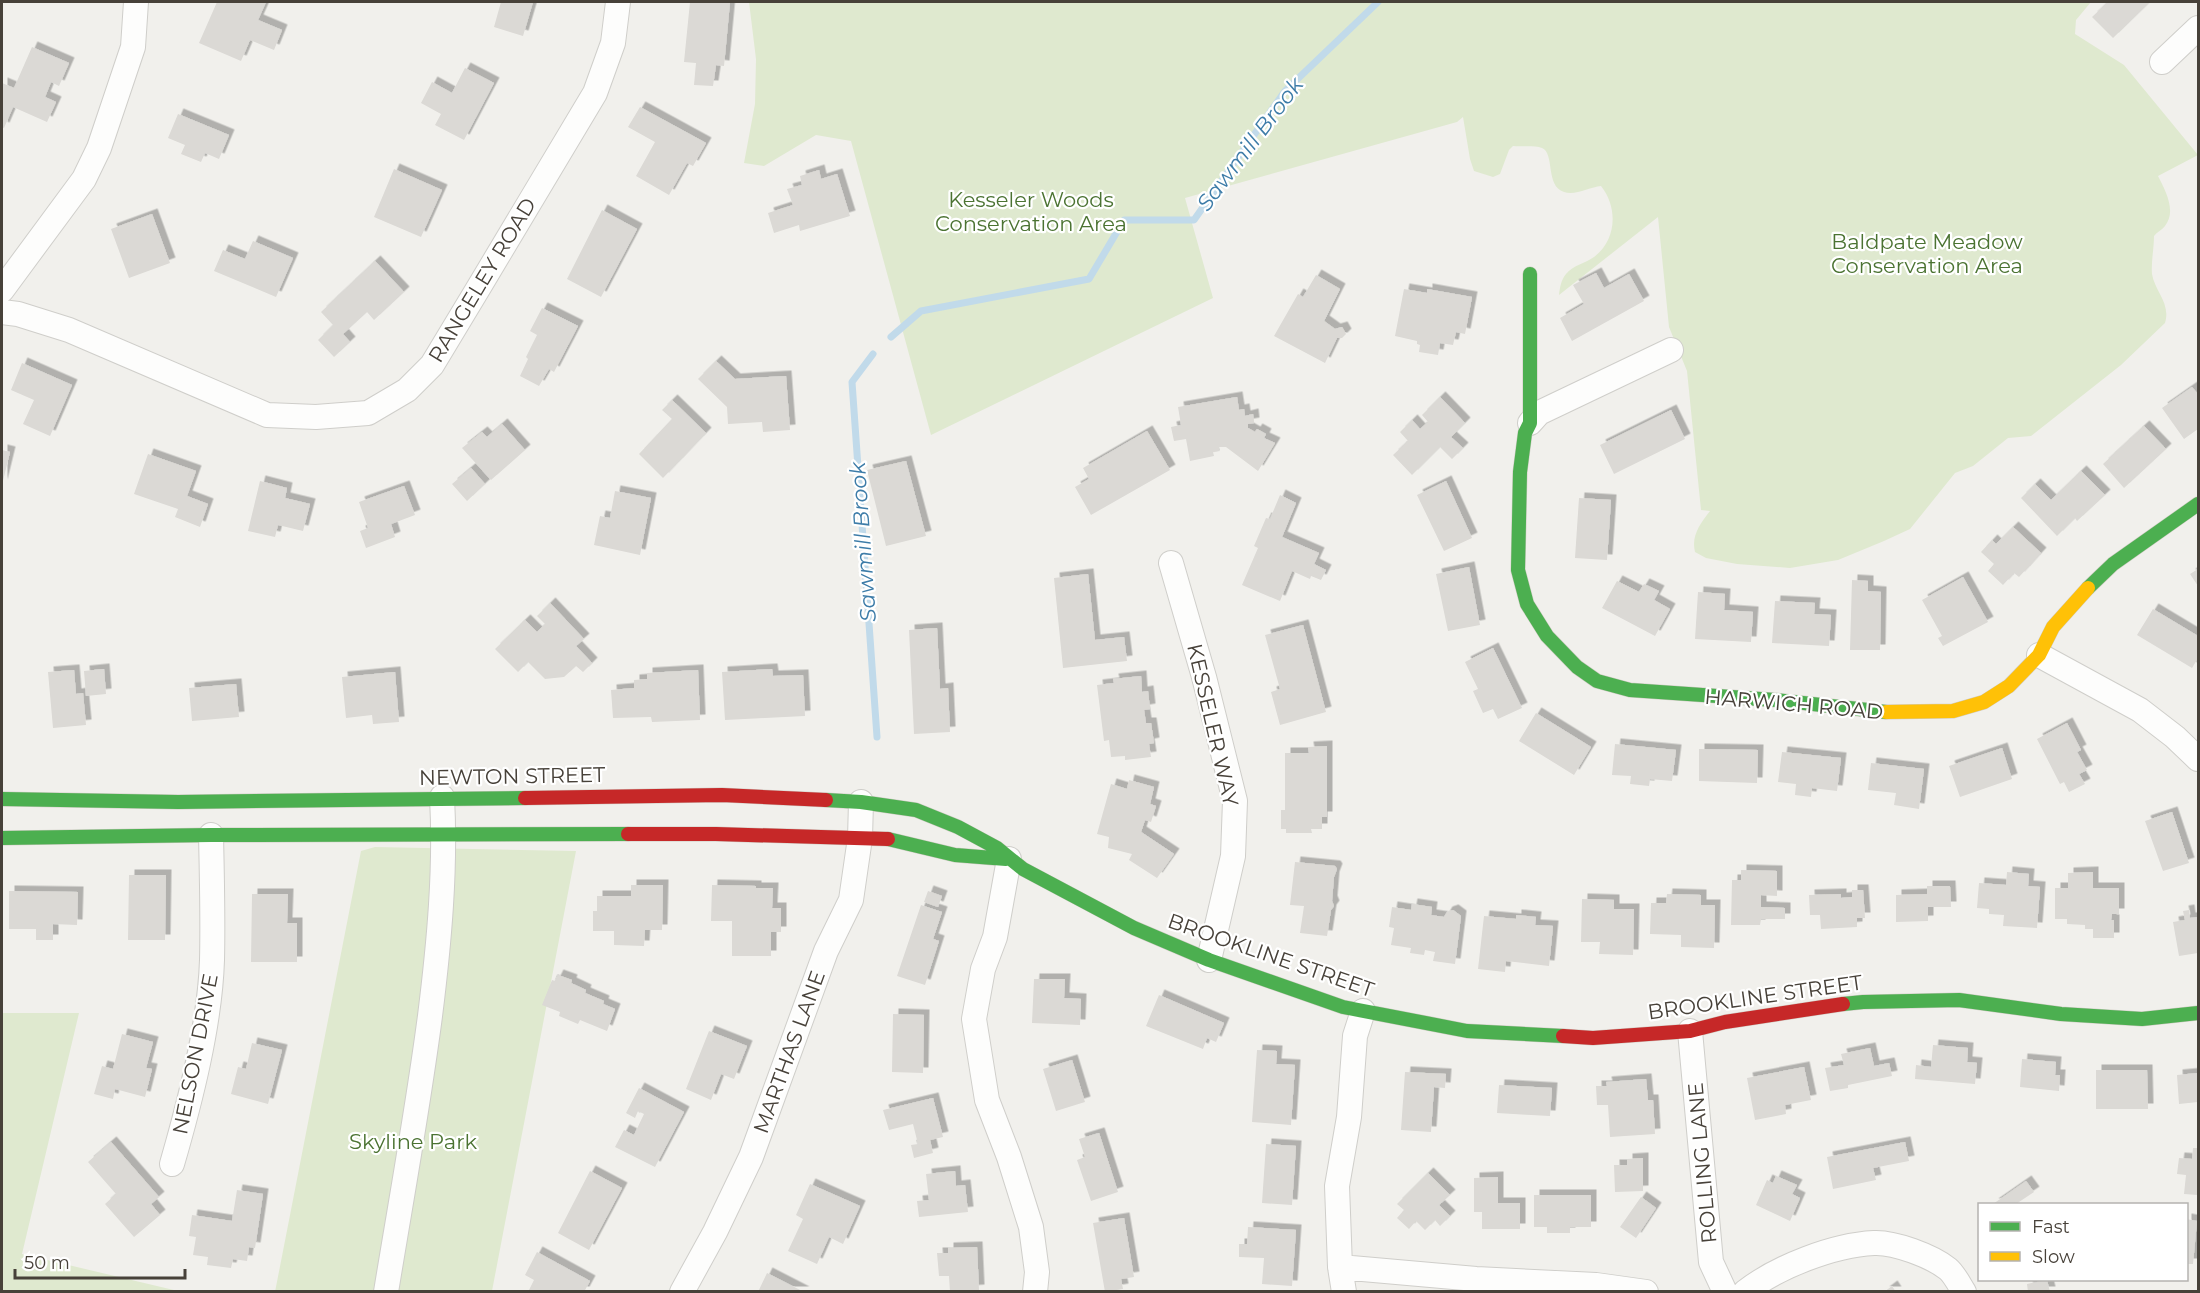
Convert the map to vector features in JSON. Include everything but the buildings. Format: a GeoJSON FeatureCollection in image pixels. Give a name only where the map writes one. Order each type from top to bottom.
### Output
{"type":"FeatureCollection","features":[{"type":"Feature","properties":{"kind":"main road","name":"HARWICH ROAD"},"geometry":{"type":"LineString","coordinates":[[1530,274],[1530,423],[1525,433],[1520,472],[1518,570],[1527,604],[1547,636],[1576,667],[1597,681],[1630,690],[1674,695],[1775,700],[1890,712],[1953,711],[1984,702],[2009,686],[2038,655],[2053,627],[2089,586],[2113,564],[2199,504]]}},
{"type":"Feature","properties":{"kind":"main road","name":"NEWTON STREET"},"geometry":{"type":"LineString","coordinates":[[2,799],[186,802],[722,795],[861,802],[916,810],[958,827],[1055,887]]}},
{"type":"Feature","properties":{"kind":"main road","name":"NEWTON STREET"},"geometry":{"type":"LineString","coordinates":[[2,838],[211,835],[716,834],[887,839],[955,855],[1009,859]]}},
{"type":"Feature","properties":{"kind":"main road","name":"BROOKLINE STREET"},"geometry":{"type":"LineString","coordinates":[[1055,887],[1134,928],[1209,960],[1343,1006],[1467,1031],[1593,1038],[1690,1031],[1737,1020],[1863,1002],[1959,1000],[2061,1014],[2142,1019],[2199,1013]]}},
{"type":"Feature","properties":{"kind":"street"},"geometry":{"type":"LineString","coordinates":[[2,290],[84,178],[99,148],[133,47],[136,2]]}},
{"type":"Feature","properties":{"kind":"street","name":"RANGELEY ROAD"},"geometry":{"type":"LineString","coordinates":[[2,312],[18,314],[69,330],[267,415],[316,417],[368,413],[407,390],[432,365],[595,93],[613,43],[618,2]]}},
{"type":"Feature","properties":{"kind":"street"},"geometry":{"type":"LineString","coordinates":[[2163,62],[2199,28]]}},
{"type":"Feature","properties":{"kind":"street"},"geometry":{"type":"LineString","coordinates":[[1530,423],[1539,413],[1671,350]]}},
{"type":"Feature","properties":{"kind":"street","name":"KESSELER WAY"},"geometry":{"type":"LineString","coordinates":[[1171,563],[1207,687],[1235,801],[1233,856],[1209,960]]}},
{"type":"Feature","properties":{"kind":"street"},"geometry":{"type":"LineString","coordinates":[[2038,655],[2140,710],[2199,759]]}},
{"type":"Feature","properties":{"kind":"street"},"geometry":{"type":"LineString","coordinates":[[386,1292],[421,1088],[437,958],[444,836],[442,797]]}},
{"type":"Feature","properties":{"kind":"street","name":"MARTHAS LANE"},"geometry":{"type":"LineString","coordinates":[[682,1292],[715,1232],[751,1157],[826,951],[851,900],[860,838],[861,802]]}},
{"type":"Feature","properties":{"kind":"street","name":"NELSON DRIVE"},"geometry":{"type":"LineString","coordinates":[[172,1164],[186,1116],[207,1009],[212,961],[211,835]]}},
{"type":"Feature","properties":{"kind":"street"},"geometry":{"type":"LineString","coordinates":[[1009,859],[995,937],[983,969],[974,1019],[987,1100],[1009,1157],[1031,1227],[1037,1272],[1035,1292]]}},
{"type":"Feature","properties":{"kind":"street"},"geometry":{"type":"LineString","coordinates":[[1344,1292],[1340,1267],[1337,1186],[1349,1117],[1355,1036],[1363,1011]]}},
{"type":"Feature","properties":{"kind":"street","name":"ROLLING LANE"},"geometry":{"type":"LineString","coordinates":[[1690,1031],[1711,1263],[1725,1292]]}},
{"type":"Feature","properties":{"kind":"street"},"geometry":{"type":"LineString","coordinates":[[1744,1292],[1790,1265],[1845,1247],[1876,1243],[1899,1246],[1948,1269],[1964,1292]]}},
{"type":"Feature","properties":{"kind":"street"},"geometry":{"type":"LineString","coordinates":[[1340,1267],[1476,1279],[1596,1285],[1646,1292]]}},
{"type":"Feature","properties":{"kind":"green space"},"geometry":{"type":"Polygon","coordinates":[[[749,2],[2091,2],[2076,20],[2075,34],[2124,65],[2198,155],[2158,176],[2169,201],[2170,214],[2165,226],[2154,236],[2152,274],[2166,309],[2165,323],[2121,365],[2031,436],[2008,438],[1973,466],[1955,473],[1910,529],[1838,560],[1790,568],[1737,564],[1706,558],[1695,552],[1695,535],[1710,511],[1701,510],[1687,371],[1669,327],[1658,217],[1559,295],[1566,274],[1572,268],[1594,257],[1607,242],[1611,233],[1612,213],[1607,194],[1601,186],[1573,193],[1558,189],[1552,177],[1546,151],[1539,147],[1513,146],[1509,150],[1500,174],[1493,177],[1474,171],[1463,117],[1457,122],[1185,198],[1213,298],[931,435],[851,141],[816,135],[764,166],[744,163],[755,104],[756,59],[749,2]]]}},
{"type":"Feature","properties":{"kind":"green space","name":"Skyline Park"},"geometry":{"type":"Polygon","coordinates":[[[375,847],[576,851],[492,1291],[275,1292],[361,851],[375,847]]]}},
{"type":"Feature","properties":{"kind":"green space"},"geometry":{"type":"Polygon","coordinates":[[[2,1013],[79,1013],[22,1254],[178,1291],[2,1291],[2,1013]]]}},
{"type":"Feature","properties":{"kind":"waterway","name":"Sawmill Brook"},"geometry":{"type":"LineString","coordinates":[[891,337],[921,311],[1089,279],[1124,220],[1194,220],[1285,91],[1378,2]]}},
{"type":"Feature","properties":{"kind":"waterway","name":"Sawmill Brook"},"geometry":{"type":"LineString","coordinates":[[873,354],[852,382],[877,737]]}},
{"type":"Feature","properties":{"kind":"traffic: fast"},"geometry":{"type":"LineString","coordinates":[[1530,274],[1530,423],[1525,433],[1520,472],[1518,570],[1527,604],[1547,636],[1577,667],[1597,681],[1630,690],[1775,700],[1886,712]]}},
{"type":"Feature","properties":{"kind":"traffic: fast"},"geometry":{"type":"LineString","coordinates":[[2088,588],[2113,564],[2198,504]]}},
{"type":"Feature","properties":{"kind":"traffic: fast"},"geometry":{"type":"LineString","coordinates":[[2,799],[178,802],[525,798]]}},
{"type":"Feature","properties":{"kind":"traffic: fast"},"geometry":{"type":"LineString","coordinates":[[826,800],[861,802],[916,810],[958,827],[997,848],[1023,869],[1134,928],[1209,960],[1343,1007],[1467,1031],[1563,1036]]}},
{"type":"Feature","properties":{"kind":"traffic: fast"},"geometry":{"type":"LineString","coordinates":[[2,838],[628,834]]}},
{"type":"Feature","properties":{"kind":"traffic: fast"},"geometry":{"type":"LineString","coordinates":[[888,839],[955,855],[1006,859]]}},
{"type":"Feature","properties":{"kind":"traffic: fast"},"geometry":{"type":"LineString","coordinates":[[1843,1004],[1959,1000],[2061,1014],[2142,1019],[2198,1013]]}},
{"type":"Feature","properties":{"kind":"traffic: slow"},"geometry":{"type":"LineString","coordinates":[[1886,712],[1953,711],[1984,702],[2009,686],[2039,655],[2053,627],[2088,588]]}},
{"type":"Feature","properties":{"kind":"traffic: jam"},"geometry":{"type":"LineString","coordinates":[[525,798],[722,795],[826,800]]}},
{"type":"Feature","properties":{"kind":"traffic: jam"},"geometry":{"type":"LineString","coordinates":[[628,834],[888,839]]}},
{"type":"Feature","properties":{"kind":"traffic: jam"},"geometry":{"type":"LineString","coordinates":[[1563,1036],[1593,1038],[1690,1031],[1725,1022],[1843,1004]]}},
{"type":"Feature","properties":{"kind":"park label","name":"Kesseler Woods Conservation Area"},"geometry":{"type":"Point","coordinates":[1031,211]}},
{"type":"Feature","properties":{"kind":"park label","name":"Baldpate Meadow Conservation Area"},"geometry":{"type":"Point","coordinates":[1927,253]}}]}
